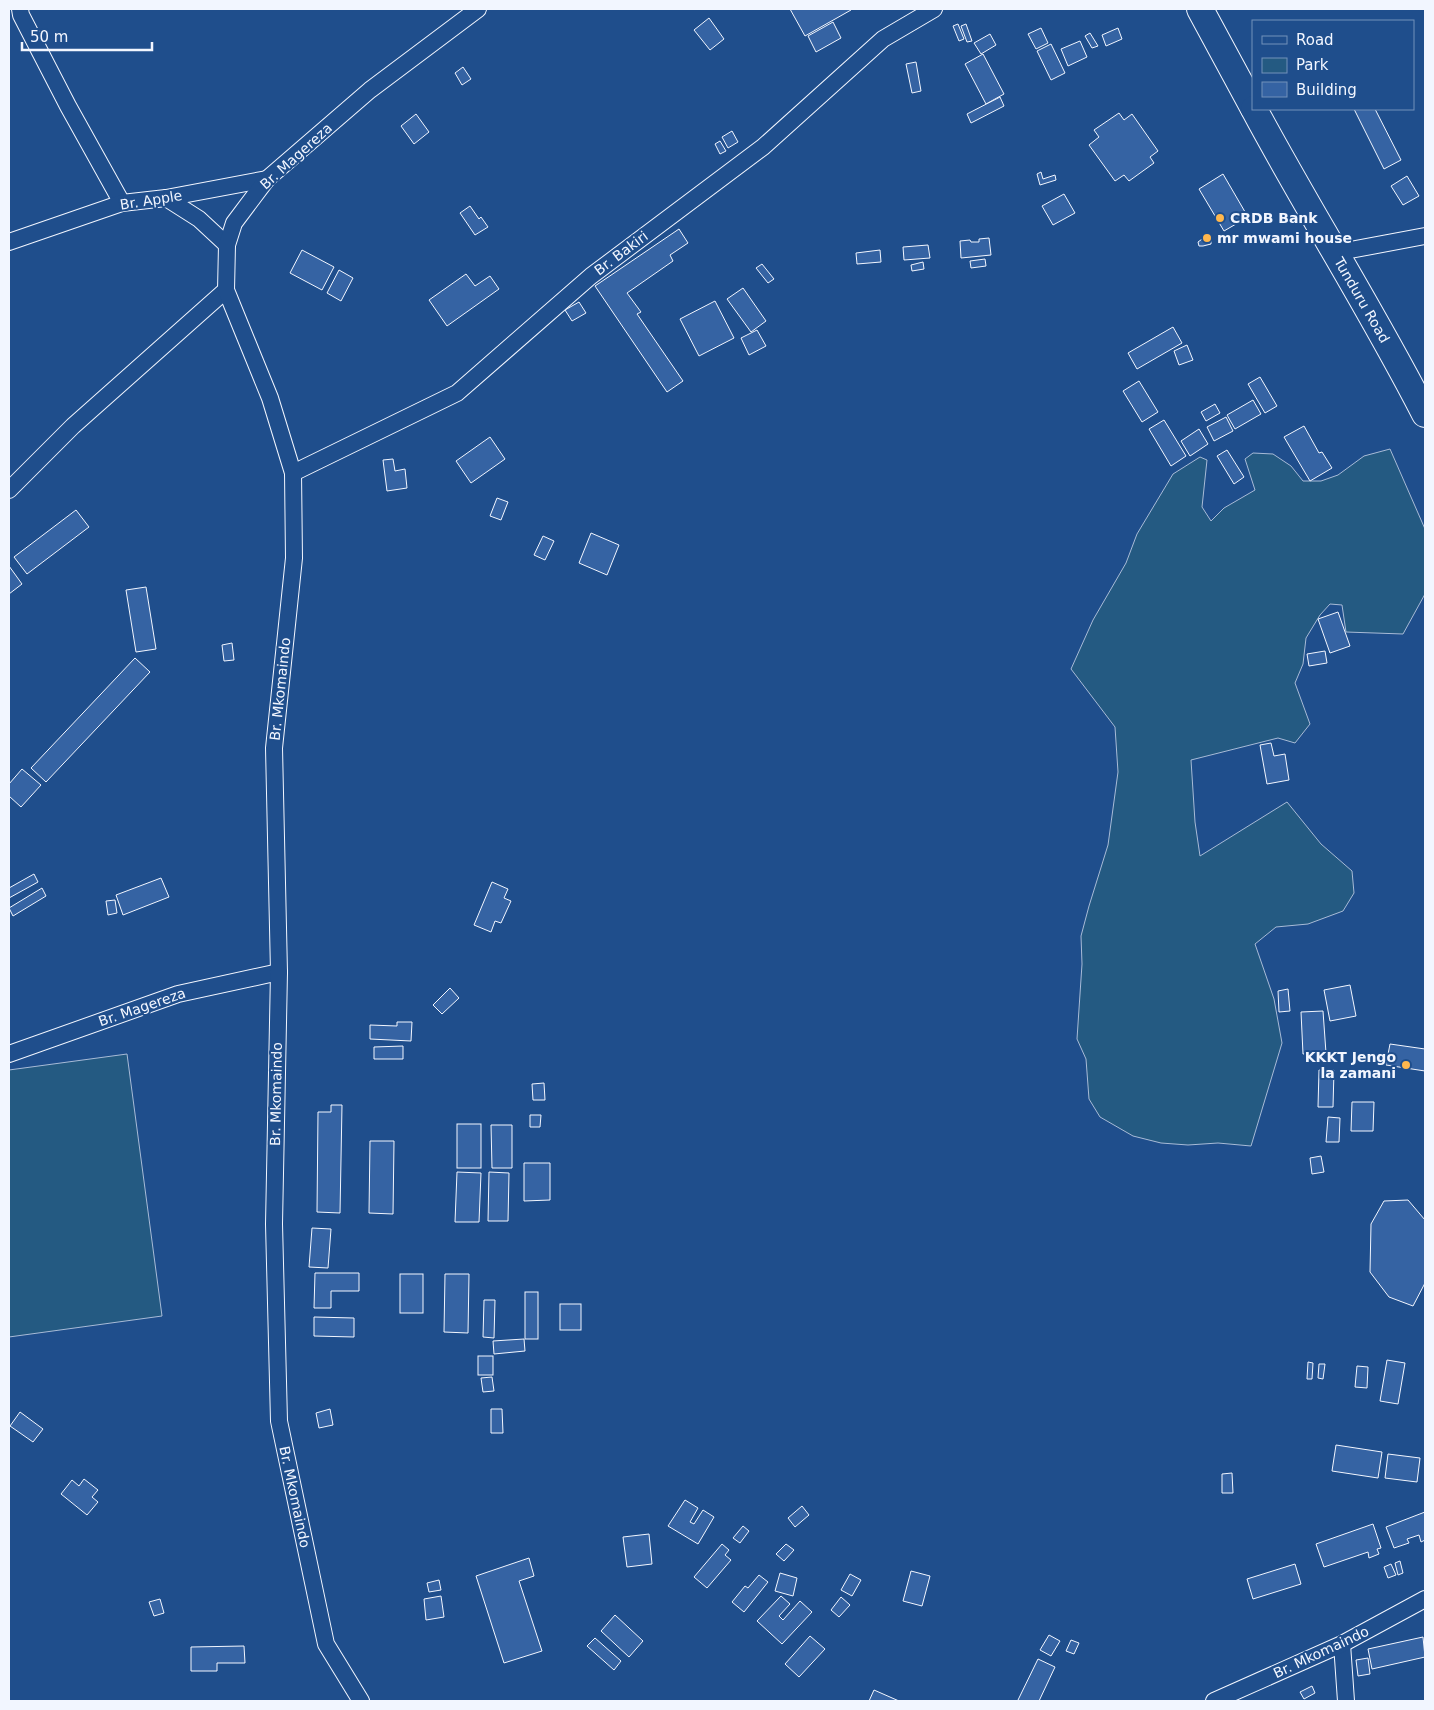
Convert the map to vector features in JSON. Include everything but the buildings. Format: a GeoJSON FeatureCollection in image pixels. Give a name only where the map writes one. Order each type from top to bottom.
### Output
{"type":"FeatureCollection","features":[{"type":"Feature","properties":{"kind":"highway","name":"Tunduru Road"},"geometry":{"type":"LineString","coordinates":[[1200,9],[1252,106]]}},
{"type":"Feature","properties":{"kind":"highway","name":"Tunduru Road"},"geometry":{"type":"LineString","coordinates":[[1254,110],[1334,253],[1405,374],[1425,414]]}},
{"type":"Feature","properties":{"kind":"street","name":"Br. Magereza"},"geometry":{"type":"LineString","coordinates":[[294,472],[270,398],[226,290],[227,246],[234,223],[267,179],[370,90],[478,9]]}},
{"type":"Feature","properties":{"kind":"street","name":"Br. Bakiri"},"geometry":{"type":"LineString","coordinates":[[294,472],[457,393],[591,276],[763,147],[882,39],[934,9]]}},
{"type":"Feature","properties":{"kind":"street"},"geometry":{"type":"LineString","coordinates":[[17,15],[122,204]]}},
{"type":"Feature","properties":{"kind":"street","name":"Br. Apple"},"geometry":{"type":"LineString","coordinates":[[9,242],[122,204],[166,198],[267,179]]}},
{"type":"Feature","properties":{"kind":"street"},"geometry":{"type":"LineString","coordinates":[[166,198],[199,220],[227,246]]}},
{"type":"Feature","properties":{"kind":"street"},"geometry":{"type":"LineString","coordinates":[[1334,253],[1425,236]]}},
{"type":"Feature","properties":{"kind":"street"},"geometry":{"type":"LineString","coordinates":[[9,490],[73,426],[226,290]]}},
{"type":"Feature","properties":{"kind":"street","name":"Br. Mkomaindo"},"geometry":{"type":"LineString","coordinates":[[294,472],[294,558],[274,748],[279,972],[274,1224],[279,1421],[326,1644],[361,1701]]}},
{"type":"Feature","properties":{"kind":"street","name":"Br. Magereza"},"geometry":{"type":"LineString","coordinates":[[9,1054],[178,994],[279,972]]}},
{"type":"Feature","properties":{"kind":"street","name":"Br. Mkomaindo"},"geometry":{"type":"LineString","coordinates":[[1214,1701],[1342,1644],[1425,1599]]}},
{"type":"Feature","properties":{"kind":"street"},"geometry":{"type":"LineString","coordinates":[[1342,1644],[1346,1701]]}},
{"type":"Feature","properties":{"kind":"green space"},"geometry":{"type":"Polygon","coordinates":[[[1390,449],[1425,529],[1425,594],[1403,634],[1346,632],[1342,605],[1330,604],[1320,615],[1306,638],[1303,664],[1295,683],[1310,724],[1295,743],[1278,738],[1191,760],[1195,822],[1200,856],[1287,802],[1321,844],[1352,871],[1354,893],[1343,911],[1308,924],[1276,927],[1255,944],[1274,999],[1282,1043],[1251,1146],[1218,1143],[1188,1145],[1161,1143],[1133,1136],[1100,1117],[1089,1099],[1086,1059],[1077,1039],[1082,964],[1081,936],[1108,845],[1118,772],[1115,727],[1071,669],[1093,620],[1126,563],[1137,534],[1173,474],[1200,457],[1207,460],[1202,507],[1211,521],[1224,508],[1255,490],[1245,459],[1253,453],[1273,454],[1291,466],[1303,481],[1321,481],[1338,475],[1364,456],[1390,449]]]}},
{"type":"Feature","properties":{"kind":"green space"},"geometry":{"type":"Polygon","coordinates":[[[127,1054],[162,1316],[9,1337],[9,1070],[127,1054]]]}},
{"type":"Feature","properties":{"kind":"place","name":"CRDB Bank"},"geometry":{"type":"Point","coordinates":[1220,218]}},
{"type":"Feature","properties":{"kind":"place","name":"mr mwami house"},"geometry":{"type":"Point","coordinates":[1207,238]}},
{"type":"Feature","properties":{"kind":"place","name":"KKKT Jengo la zamani"},"geometry":{"type":"Point","coordinates":[1406,1065]}}]}
